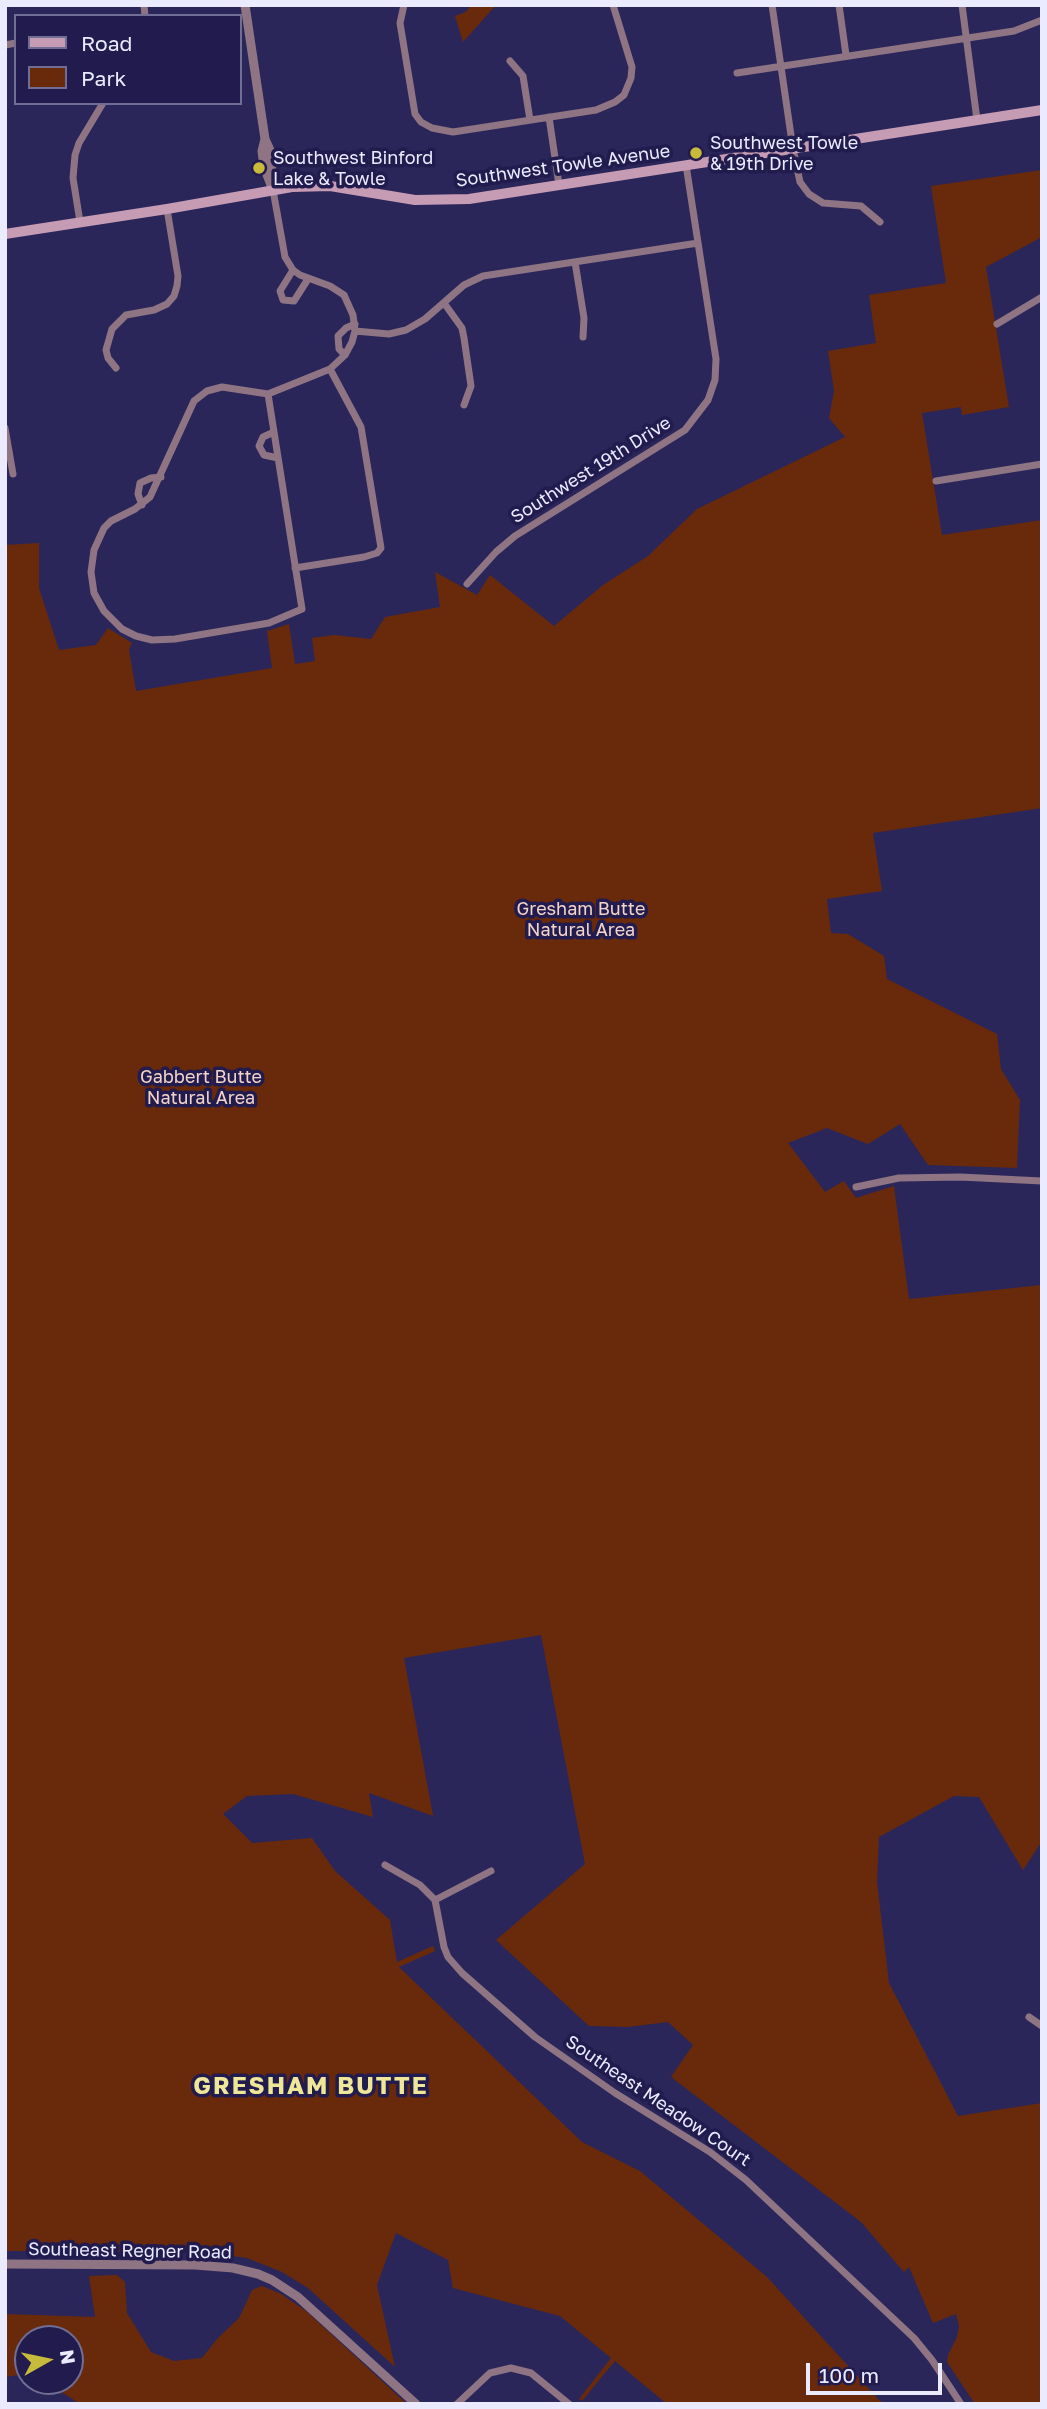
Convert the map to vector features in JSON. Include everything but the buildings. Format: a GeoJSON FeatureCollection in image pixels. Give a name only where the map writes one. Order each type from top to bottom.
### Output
{"type":"FeatureCollection","features":[{"type":"Feature","properties":{"kind":"main road","name":"Southwest Towle Avenue"},"geometry":{"type":"LineString","coordinates":[[5,233],[292,187],[330,186],[415,200],[443,201],[1042,110]]}},
{"type":"Feature","properties":{"kind":"street"},"geometry":{"type":"LineString","coordinates":[[244,5],[264,139],[270,150],[281,246],[293,270],[308,279],[330,285],[344,295],[351,309],[355,328],[345,355],[330,369],[268,394],[222,387],[201,395],[189,408],[150,497],[142,505],[119,516],[104,528],[94,551],[92,582],[98,602],[111,620],[122,629],[152,640],[168,640],[269,623],[302,608],[268,394]]}},
{"type":"Feature","properties":{"kind":"street"},"geometry":{"type":"LineString","coordinates":[[404,5],[400,23],[412,104],[421,122],[432,128],[453,132],[596,110],[624,95],[632,67],[613,5]]}},
{"type":"Feature","properties":{"kind":"street"},"geometry":{"type":"LineString","coordinates":[[772,5],[800,182],[814,198],[832,205],[861,206],[880,222]]}},
{"type":"Feature","properties":{"kind":"street"},"geometry":{"type":"LineString","coordinates":[[839,5],[846,55]]}},
{"type":"Feature","properties":{"kind":"street"},"geometry":{"type":"LineString","coordinates":[[962,5],[977,120]]}},
{"type":"Feature","properties":{"kind":"street"},"geometry":{"type":"LineString","coordinates":[[737,73],[1014,31],[1042,20]]}},
{"type":"Feature","properties":{"kind":"street"},"geometry":{"type":"LineString","coordinates":[[510,61],[523,76],[530,120]]}},
{"type":"Feature","properties":{"kind":"street"},"geometry":{"type":"LineString","coordinates":[[80,222],[73,178],[75,155],[79,143],[102,105]]}},
{"type":"Feature","properties":{"kind":"street"},"geometry":{"type":"LineString","coordinates":[[549,117],[559,185]]}},
{"type":"Feature","properties":{"kind":"street","name":"Southwest 19th Drive"},"geometry":{"type":"LineString","coordinates":[[467,584],[515,536],[676,436],[693,422],[703,409],[712,390],[716,359],[686,165]]}},
{"type":"Feature","properties":{"kind":"street"},"geometry":{"type":"LineString","coordinates":[[116,368],[108,358],[106,350],[112,329],[119,320],[133,313],[161,307],[174,296],[178,276],[167,209]]}},
{"type":"Feature","properties":{"kind":"street"},"geometry":{"type":"LineString","coordinates":[[345,355],[339,349],[338,336],[341,332],[355,328],[389,334],[406,330],[421,323],[464,285],[483,276],[698,243]]}},
{"type":"Feature","properties":{"kind":"street"},"geometry":{"type":"LineString","coordinates":[[575,261],[584,318],[583,337]]}},
{"type":"Feature","properties":{"kind":"street"},"geometry":{"type":"LineString","coordinates":[[293,270],[280,291],[283,300],[294,301],[298,298],[308,279]]}},
{"type":"Feature","properties":{"kind":"street"},"geometry":{"type":"LineString","coordinates":[[997,324],[1040,298],[1042,307]]}},
{"type":"Feature","properties":{"kind":"street"},"geometry":{"type":"LineString","coordinates":[[444,303],[462,328],[464,338],[471,386],[464,405]]}},
{"type":"Feature","properties":{"kind":"street"},"geometry":{"type":"LineString","coordinates":[[295,568],[364,557],[377,553],[381,548],[362,427],[330,369]]}},
{"type":"Feature","properties":{"kind":"street"},"geometry":{"type":"LineString","coordinates":[[5,428],[13,474]]}},
{"type":"Feature","properties":{"kind":"street"},"geometry":{"type":"LineString","coordinates":[[274,432],[264,437],[259,446],[264,454],[278,458]]}},
{"type":"Feature","properties":{"kind":"street"},"geometry":{"type":"LineString","coordinates":[[936,481],[1042,464]]}},
{"type":"Feature","properties":{"kind":"street"},"geometry":{"type":"LineString","coordinates":[[142,505],[138,494],[141,483],[161,477]]}},
{"type":"Feature","properties":{"kind":"street"},"geometry":{"type":"LineString","coordinates":[[856,1187],[900,1178],[960,1177],[1042,1181]]}},
{"type":"Feature","properties":{"kind":"street"},"geometry":{"type":"LineString","coordinates":[[385,1866],[419,1885],[435,1900],[491,1871]]}},
{"type":"Feature","properties":{"kind":"street","name":"Southeast Meadow Court"},"geometry":{"type":"LineString","coordinates":[[435,1900],[444,1947],[462,1973],[535,2037],[615,2093],[710,2152],[746,2180],[914,2338],[961,2404]]}},
{"type":"Feature","properties":{"kind":"street"},"geometry":{"type":"LineString","coordinates":[[1029,2017],[1042,2026]]}},
{"type":"Feature","properties":{"kind":"street","name":"Southeast Regner Road"},"geometry":{"type":"LineString","coordinates":[[5,2264],[195,2265],[233,2268],[258,2274],[298,2297],[416,2404]]}},
{"type":"Feature","properties":{"kind":"street"},"geometry":{"type":"LineString","coordinates":[[457,2404],[490,2373],[510,2368],[531,2373],[569,2404]]}},
{"type":"Feature","properties":{"kind":"green space"},"geometry":{"type":"Polygon","coordinates":[[[471,5],[496,5],[463,42],[455,16],[466,12],[471,5]]]}},
{"type":"Feature","properties":{"kind":"green space"},"geometry":{"type":"Polygon","coordinates":[[[1042,170],[1042,237],[986,267],[1009,407],[962,415],[961,407],[922,413],[942,535],[1042,520],[1042,808],[873,833],[882,891],[827,899],[831,933],[848,934],[884,956],[887,979],[997,1034],[1001,1069],[1020,1100],[1017,1168],[928,1165],[900,1124],[868,1144],[827,1128],[788,1143],[825,1192],[844,1181],[856,1198],[894,1186],[909,1299],[1042,1285],[1042,1841],[1023,1870],[979,1797],[954,1796],[879,1837],[877,1882],[889,1983],[958,2116],[1042,2103],[1042,2404],[975,2404],[947,2362],[957,2337],[959,2326],[956,2314],[933,2323],[909,2267],[904,2272],[861,2222],[671,2077],[693,2045],[668,2022],[628,2027],[589,2026],[496,1940],[585,1864],[541,1635],[404,1658],[433,1816],[369,1793],[373,1817],[293,1794],[247,1796],[223,1814],[252,1843],[312,1838],[335,1871],[390,1920],[397,1962],[433,1946],[435,1951],[399,1967],[582,2142],[640,2171],[767,2277],[880,2401],[890,2404],[667,2404],[615,2361],[582,2401],[579,2399],[611,2358],[560,2316],[453,2288],[448,2260],[396,2233],[377,2285],[395,2367],[308,2288],[282,2272],[247,2258],[205,2252],[5,2251],[5,545],[39,543],[39,588],[59,650],[96,645],[108,628],[132,643],[129,650],[136,691],[272,668],[267,631],[289,624],[295,664],[315,661],[312,638],[334,635],[371,639],[385,617],[440,607],[435,572],[477,595],[490,575],[554,626],[603,585],[648,556],[697,509],[845,437],[829,418],[834,391],[828,351],[876,343],[869,295],[946,283],[931,186],[1042,170]]]}},
{"type":"Feature","properties":{"kind":"green space"},"geometry":{"type":"Polygon","coordinates":[[[117,2275],[125,2282],[127,2313],[151,2352],[174,2361],[202,2358],[239,2318],[252,2290],[262,2286],[281,2294],[306,2311],[407,2404],[80,2404],[66,2395],[84,2395],[84,2325],[14,2325],[14,2376],[5,2377],[5,2314],[95,2317],[89,2276],[117,2275]]]}},
{"type":"Feature","properties":{"kind":"place","name":"Southwest Towle & 19th Drive"},"geometry":{"type":"Point","coordinates":[696,153]}},
{"type":"Feature","properties":{"kind":"place","name":"Southwest Binford Lake & Towle"},"geometry":{"type":"Point","coordinates":[259,168]}},
{"type":"Feature","properties":{"kind":"district","name":"GRESHAM BUTTE"},"geometry":{"type":"Point","coordinates":[311,2086]}},
{"type":"Feature","properties":{"kind":"park label","name":"Gresham Butte Natural Area"},"geometry":{"type":"Point","coordinates":[581,919]}},
{"type":"Feature","properties":{"kind":"park label","name":"Gabbert Butte Natural Area"},"geometry":{"type":"Point","coordinates":[201,1087]}}]}
